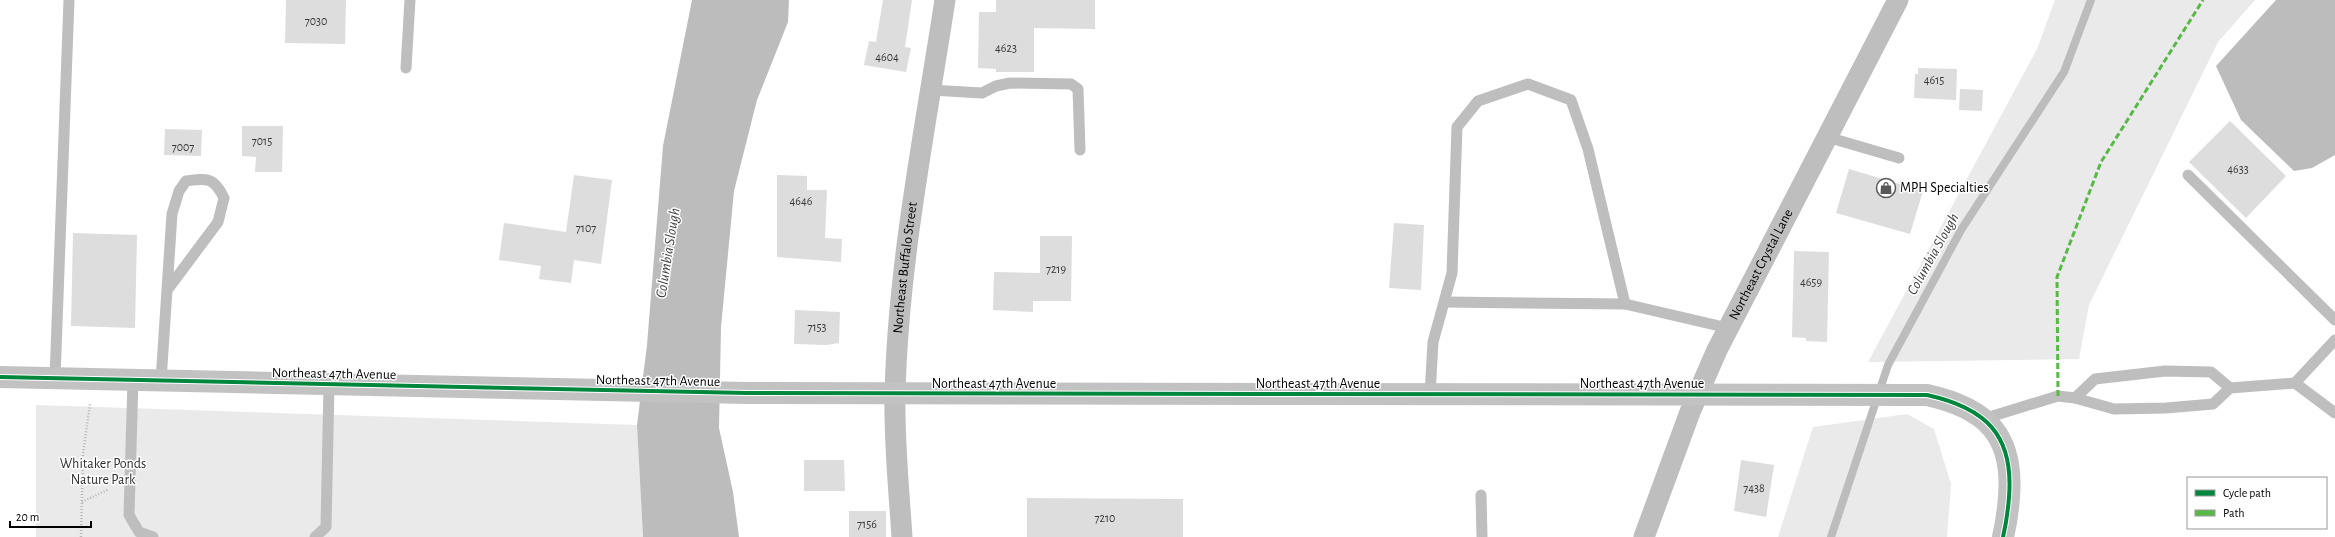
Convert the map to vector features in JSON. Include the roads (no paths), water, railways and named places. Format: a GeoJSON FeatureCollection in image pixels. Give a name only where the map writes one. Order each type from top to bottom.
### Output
{"type":"FeatureCollection","features":[{"type":"Feature","properties":{"kind":"street","name":"Northeast Buffalo Street"},"geometry":{"type":"LineString","coordinates":[[902,537],[895,436],[895,394],[905,264],[945,0]]}},
{"type":"Feature","properties":{"kind":"street","name":"Northeast Crystal Lane"},"geometry":{"type":"LineString","coordinates":[[1644,537],[1698,395],[1728,328],[1898,0]]}},
{"type":"Feature","properties":{"kind":"street","name":"Northeast 47th Avenue"},"geometry":{"type":"LineString","coordinates":[[0,377],[608,392],[1430,395],[1904,394],[1944,399],[1965,407],[1983,419],[1997,434],[2005,446],[2009,467],[2008,511],[2003,537]]}},
{"type":"Feature","properties":{"kind":"lane"},"geometry":{"type":"LineString","coordinates":[[55,378],[69,0]]}},
{"type":"Feature","properties":{"kind":"lane"},"geometry":{"type":"LineString","coordinates":[[406,68],[410,0]]}},
{"type":"Feature","properties":{"kind":"lane"},"geometry":{"type":"LineString","coordinates":[[931,90],[982,93],[996,86],[1010,83],[1071,84],[1078,89],[1080,150]]}},
{"type":"Feature","properties":{"kind":"lane"},"geometry":{"type":"LineString","coordinates":[[1430,395],[1433,342],[1452,272],[1457,127],[1478,101],[1528,84],[1571,100],[1588,149],[1625,304]]}},
{"type":"Feature","properties":{"kind":"lane"},"geometry":{"type":"LineString","coordinates":[[1827,137],[1899,158]]}},
{"type":"Feature","properties":{"kind":"lane"},"geometry":{"type":"LineString","coordinates":[[2188,175],[2335,320]]}},
{"type":"Feature","properties":{"kind":"lane"},"geometry":{"type":"LineString","coordinates":[[161,381],[172,214],[178,191],[186,181],[204,178],[218,185],[224,198],[218,222],[168,289]]}},
{"type":"Feature","properties":{"kind":"lane"},"geometry":{"type":"LineString","coordinates":[[1445,302],[1625,304],[1728,328]]}},
{"type":"Feature","properties":{"kind":"lane"},"geometry":{"type":"LineString","coordinates":[[2295,383],[2335,340]]}},
{"type":"Feature","properties":{"kind":"lane"},"geometry":{"type":"LineString","coordinates":[[2075,398],[2095,379],[2165,372],[2212,372],[2230,388]]}},
{"type":"Feature","properties":{"kind":"lane"},"geometry":{"type":"LineString","coordinates":[[133,380],[129,515],[139,532],[153,537]]}},
{"type":"Feature","properties":{"kind":"lane"},"geometry":{"type":"LineString","coordinates":[[1983,419],[2058,396],[2075,398],[2114,409],[2166,408],[2213,404],[2230,388],[2295,383],[2335,413]]}},
{"type":"Feature","properties":{"kind":"lane"},"geometry":{"type":"LineString","coordinates":[[315,537],[326,527],[329,385]]}},
{"type":"Feature","properties":{"kind":"lane"},"geometry":{"type":"LineString","coordinates":[[1481,496],[1482,537]]}},
{"type":"Feature","properties":{"kind":"water"},"geometry":{"type":"Polygon","coordinates":[[[692,0],[789,0],[788,22],[757,100],[734,191],[721,327],[719,428],[733,492],[739,537],[643,537],[637,425],[647,345],[663,146],[692,0]]]}},
{"type":"Feature","properties":{"kind":"water"},"geometry":{"type":"Polygon","coordinates":[[[2276,0],[2335,0],[2335,155],[2312,168],[2294,171],[2241,120],[2216,66],[2276,0]]]}},
{"type":"Feature","properties":{"kind":"waterway","name":"Columbia Slough"},"geometry":{"type":"LineString","coordinates":[[1831,537],[1888,365],[1961,230],[2064,72],[2091,0]]}},
{"type":"Feature","properties":{"kind":"place","name":"MPH Specialties"},"geometry":{"type":"Point","coordinates":[1886,188]}},
{"type":"Feature","properties":{"kind":"park label","name":"Whitaker Ponds Nature Park"},"geometry":{"type":"Point","coordinates":[103,472]}}]}
